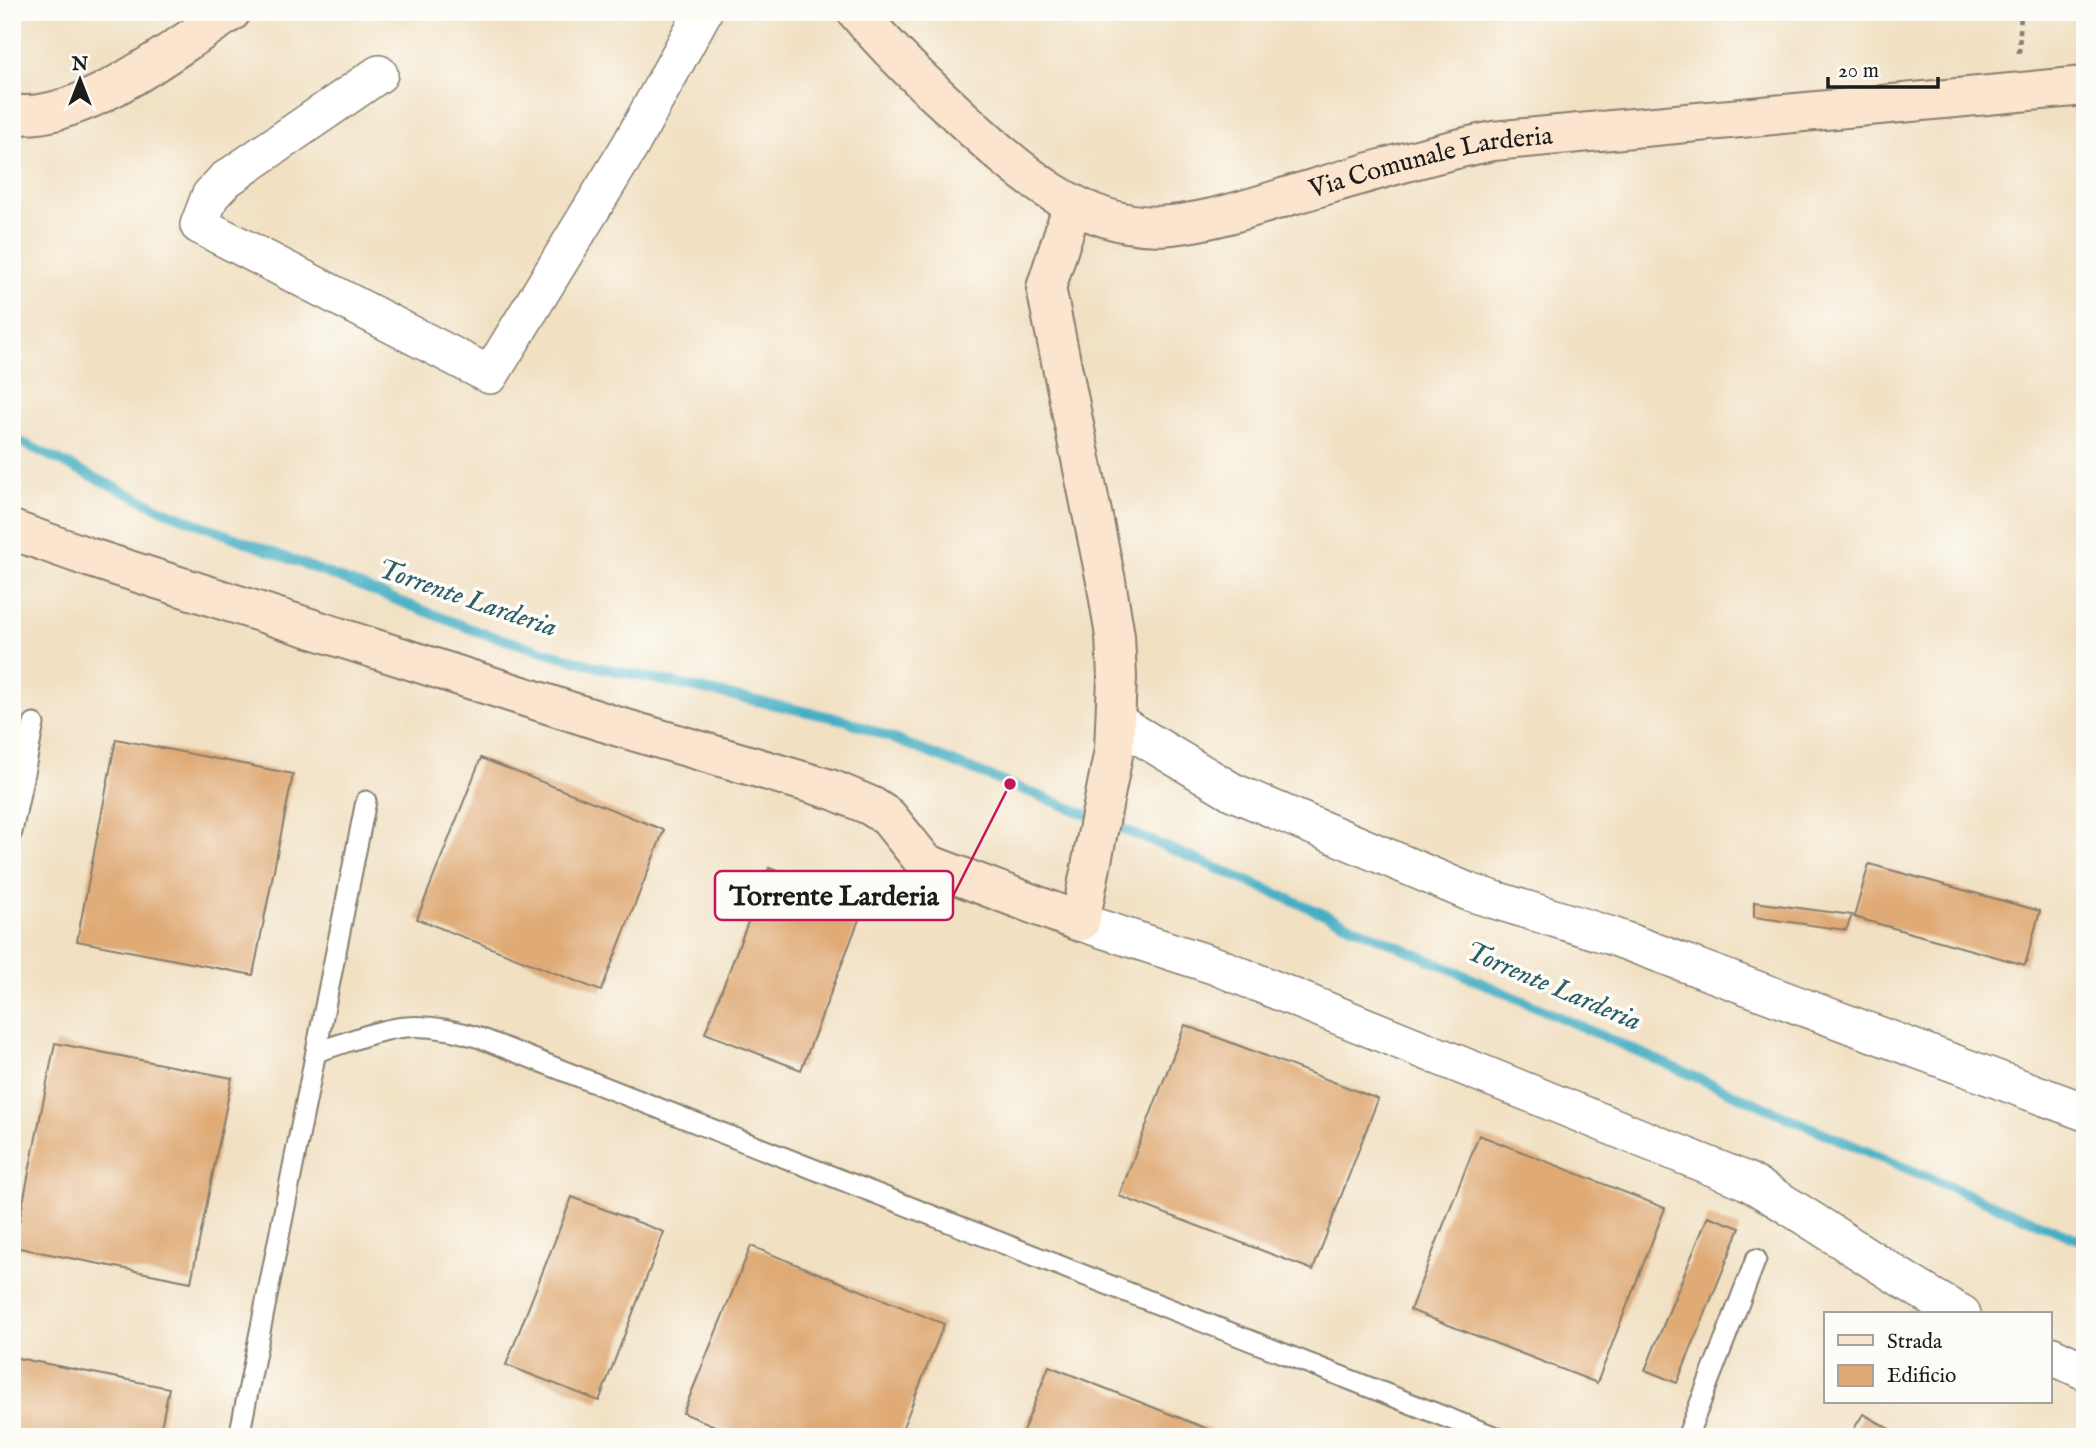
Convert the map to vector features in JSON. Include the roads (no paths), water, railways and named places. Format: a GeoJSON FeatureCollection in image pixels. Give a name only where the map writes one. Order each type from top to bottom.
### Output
{"type":"FeatureCollection","features":[{"type":"Feature","properties":{"kind":"street"},"geometry":{"type":"LineString","coordinates":[[12,114],[47,115],[96,97],[231,12]]}},
{"type":"Feature","properties":{"kind":"street"},"geometry":{"type":"LineString","coordinates":[[379,74],[225,180],[210,196],[199,225],[491,375],[630,146],[703,12]]}},
{"type":"Feature","properties":{"kind":"street","name":"Via Comunale Larderia"},"geometry":{"type":"LineString","coordinates":[[857,12],[891,52],[1012,164],[1073,204],[1105,217],[1169,226],[1220,216],[1411,160],[1493,141],[2085,86]]}},
{"type":"Feature","properties":{"kind":"street"},"geometry":{"type":"LineString","coordinates":[[1073,204],[1046,288],[1115,636],[1116,737],[1082,912]]}},
{"type":"Feature","properties":{"kind":"street"},"geometry":{"type":"LineString","coordinates":[[12,530],[85,556],[616,726],[833,790],[871,806],[888,817],[925,863],[1082,912],[1747,1181],[1806,1214],[1906,1284],[1958,1312]]}},
{"type":"Feature","properties":{"kind":"street"},"geometry":{"type":"LineString","coordinates":[[1116,737],[1233,792],[1469,892],[1612,936],[2085,1112]]}},
{"type":"Feature","properties":{"kind":"street"},"geometry":{"type":"LineString","coordinates":[[2052,1357],[2085,1371]]}},
{"type":"Feature","properties":{"kind":"lane"},"geometry":{"type":"LineString","coordinates":[[12,832],[34,724]]}},
{"type":"Feature","properties":{"kind":"lane"},"geometry":{"type":"LineString","coordinates":[[239,1437],[366,801]]}},
{"type":"Feature","properties":{"kind":"lane"},"geometry":{"type":"LineString","coordinates":[[316,1052],[387,1029],[417,1024],[445,1027],[480,1038],[1496,1437]]}},
{"type":"Feature","properties":{"kind":"lane"},"geometry":{"type":"LineString","coordinates":[[1687,1437],[1756,1259]]}},
{"type":"Feature","properties":{"kind":"waterway","name":"Torrente Larderia"},"geometry":{"type":"LineString","coordinates":[[12,438],[165,511],[479,632],[598,667],[845,720],[1093,817]]}},
{"type":"Feature","properties":{"kind":"waterway","name":"Torrente Larderia"},"geometry":{"type":"LineString","coordinates":[[1108,823],[1353,926],[1840,1140],[2085,1242]]}},
{"type":"Feature","properties":{"kind":"place","name":"Torrente Larderia"},"geometry":{"type":"Point","coordinates":[1010,784]}}]}
